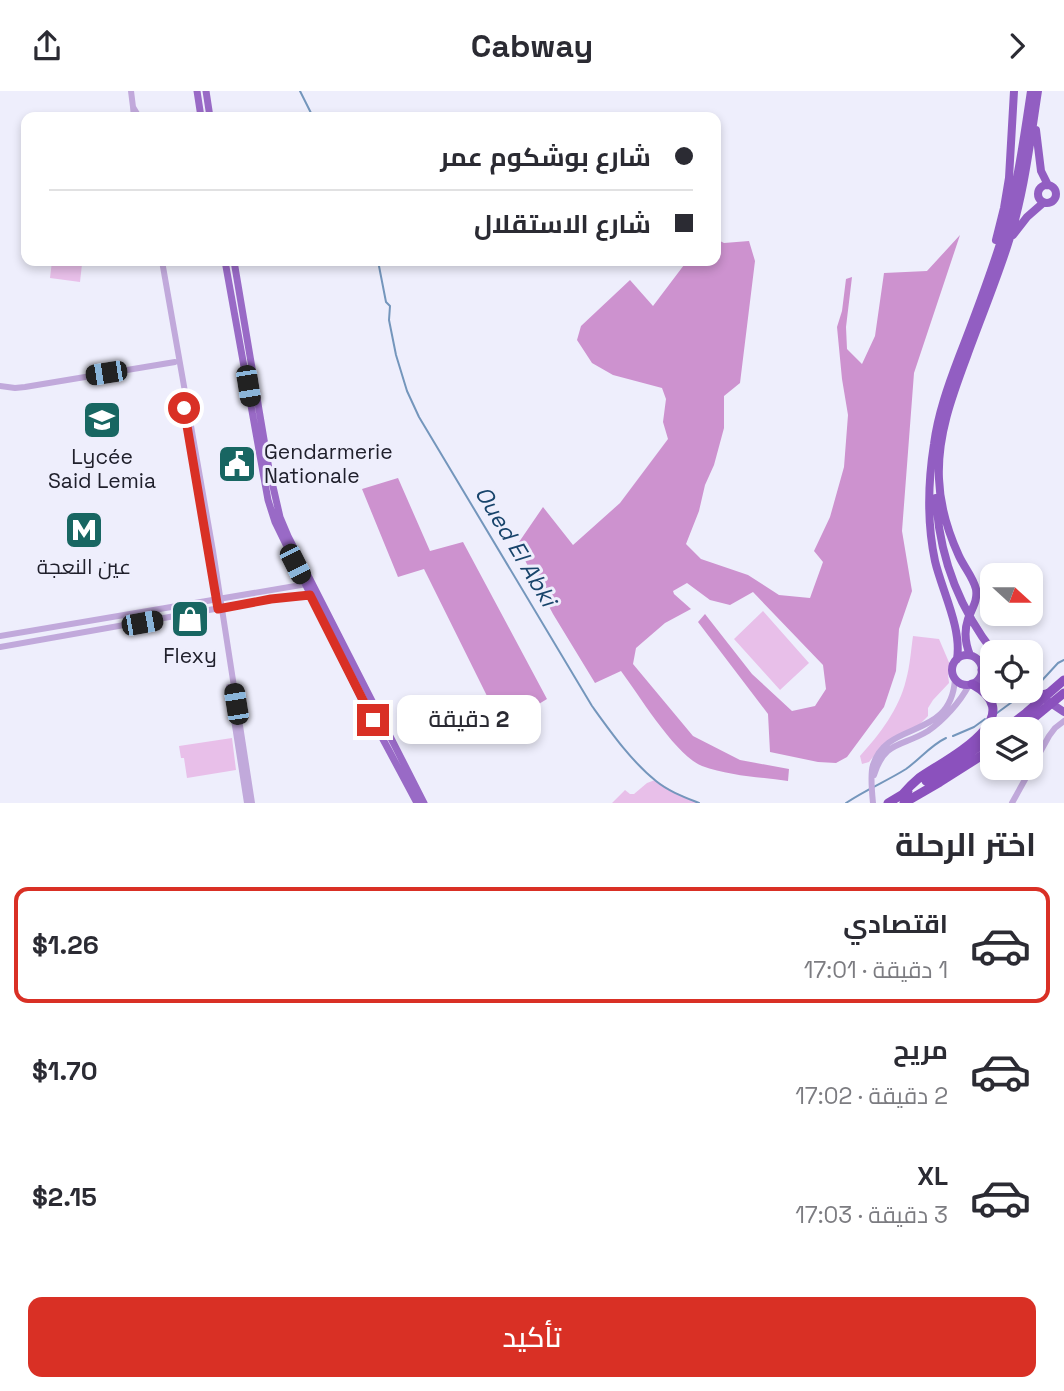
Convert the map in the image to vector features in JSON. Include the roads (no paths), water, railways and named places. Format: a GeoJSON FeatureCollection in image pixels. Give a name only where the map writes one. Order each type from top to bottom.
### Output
{"type":"FeatureCollection","features":[{"type":"Feature","properties":{"kind":"highway"},"geometry":{"type":"LineString","coordinates":[[986,640],[954,585],[943,551],[936,498],[936,429],[1004,208],[1010,164],[1014,91]]}},
{"type":"Feature","properties":{"kind":"highway"},"geometry":{"type":"LineString","coordinates":[[953,372],[1005,230],[1017,178],[1031,91]]}},
{"type":"Feature","properties":{"kind":"highway"},"geometry":{"type":"LineString","coordinates":[[904,798],[920,778],[972,744],[988,725],[992,712],[984,692],[955,679],[952,670],[957,659],[957,636],[938,570],[930,527],[940,447],[951,401],[1009,240],[1023,187],[1038,91]]}},
{"type":"Feature","properties":{"kind":"highway"},"geometry":{"type":"LineString","coordinates":[[1009,240],[1043,203],[1051,203],[1056,197],[1054,189],[1043,179],[1034,117]]}},
{"type":"Feature","properties":{"kind":"highway"},"geometry":{"type":"LineString","coordinates":[[1043,203],[1038,192],[1040,187],[1048,185]]}},
{"type":"Feature","properties":{"kind":"highway"},"geometry":{"type":"LineString","coordinates":[[935,479],[949,531],[976,590],[976,601],[965,633],[970,655],[980,664]]}},
{"type":"Feature","properties":{"kind":"highway"},"geometry":{"type":"LineString","coordinates":[[957,659],[970,655]]}},
{"type":"Feature","properties":{"kind":"highway"},"geometry":{"type":"LineString","coordinates":[[970,685],[980,676]]}},
{"type":"Feature","properties":{"kind":"highway"},"geometry":{"type":"LineString","coordinates":[[1021,717],[1064,680]]}},
{"type":"Feature","properties":{"kind":"highway"},"geometry":{"type":"LineString","coordinates":[[1043,695],[1048,694]]}},
{"type":"Feature","properties":{"kind":"highway"},"geometry":{"type":"LineString","coordinates":[[1035,717],[1064,694]]}},
{"type":"Feature","properties":{"kind":"highway"},"geometry":{"type":"LineString","coordinates":[[1043,697],[1064,712]]}},
{"type":"Feature","properties":{"kind":"highway"},"geometry":{"type":"LineString","coordinates":[[904,798],[980,746]]}},
{"type":"Feature","properties":{"kind":"highway"},"geometry":{"type":"LineString","coordinates":[[888,803],[940,782],[980,756]]}},
{"type":"Feature","properties":{"kind":"main road"},"geometry":{"type":"LineString","coordinates":[[197,91],[200,112]]}},
{"type":"Feature","properties":{"kind":"main road"},"geometry":{"type":"LineString","coordinates":[[206,91],[209,112]]}},
{"type":"Feature","properties":{"kind":"main road"},"geometry":{"type":"LineString","coordinates":[[226,266],[268,500],[275,522],[309,584]]}},
{"type":"Feature","properties":{"kind":"main road"},"geometry":{"type":"LineString","coordinates":[[235,266],[269,469],[280,517],[362,700],[417,803]]}},
{"type":"Feature","properties":{"kind":"main road"},"geometry":{"type":"LineString","coordinates":[[314,595],[424,803]]}},
{"type":"Feature","properties":{"kind":"street"},"geometry":{"type":"LineString","coordinates":[[131,91],[134,112]]}},
{"type":"Feature","properties":{"kind":"street"},"geometry":{"type":"LineString","coordinates":[[134,107],[136,112]]}},
{"type":"Feature","properties":{"kind":"street"},"geometry":{"type":"LineString","coordinates":[[161,266],[175,362],[220,609],[250,803]]}},
{"type":"Feature","properties":{"kind":"street"},"geometry":{"type":"LineString","coordinates":[[161,266],[203,490],[218,600]]}},
{"type":"Feature","properties":{"kind":"street"},"geometry":{"type":"LineString","coordinates":[[0,386],[15,388],[175,362]]}},
{"type":"Feature","properties":{"kind":"street"},"geometry":{"type":"LineString","coordinates":[[0,636],[309,584]]}},
{"type":"Feature","properties":{"kind":"street"},"geometry":{"type":"LineString","coordinates":[[0,647],[271,599],[314,595]]}},
{"type":"Feature","properties":{"kind":"street"},"geometry":{"type":"LineString","coordinates":[[873,803],[871,771],[881,748],[893,739],[936,718],[951,699],[955,679]]}},
{"type":"Feature","properties":{"kind":"street"},"geometry":{"type":"LineString","coordinates":[[873,780],[879,762],[886,753],[940,722],[970,685]]}},
{"type":"Feature","properties":{"kind":"street"},"geometry":{"type":"LineString","coordinates":[[1012,803],[1049,736],[1064,721]]}},
{"type":"Feature","properties":{"kind":"waterway","name":"Oued El Abki"},"geometry":{"type":"LineString","coordinates":[[300,91],[310,112]]}},
{"type":"Feature","properties":{"kind":"waterway","name":"Oued El Abki"},"geometry":{"type":"LineString","coordinates":[[379,266],[386,302],[390,306],[389,320],[396,355],[407,391],[419,417],[599,716],[621,745],[656,781],[699,803]]}},
{"type":"Feature","properties":{"kind":"waterway"},"geometry":{"type":"LineString","coordinates":[[1043,679],[1064,660]]}},
{"type":"Feature","properties":{"kind":"waterway"},"geometry":{"type":"LineString","coordinates":[[997,713],[1011,703]]}},
{"type":"Feature","properties":{"kind":"waterway"},"geometry":{"type":"LineString","coordinates":[[953,736],[980,723]]}},
{"type":"Feature","properties":{"kind":"waterway"},"geometry":{"type":"LineString","coordinates":[[846,803],[906,769],[946,738]]}},
{"type":"Feature","properties":{"kind":"place","name":"Lycée Said Lemia"},"geometry":{"type":"Point","coordinates":[102,420]}},
{"type":"Feature","properties":{"kind":"place","name":"Gendarmerie Nationale"},"geometry":{"type":"Point","coordinates":[237,464]}},
{"type":"Feature","properties":{"kind":"place","name":"عين النعجة"},"geometry":{"type":"Point","coordinates":[84,530]}},
{"type":"Feature","properties":{"kind":"place","name":"Flexy"},"geometry":{"type":"Point","coordinates":[190,619]}}]}
